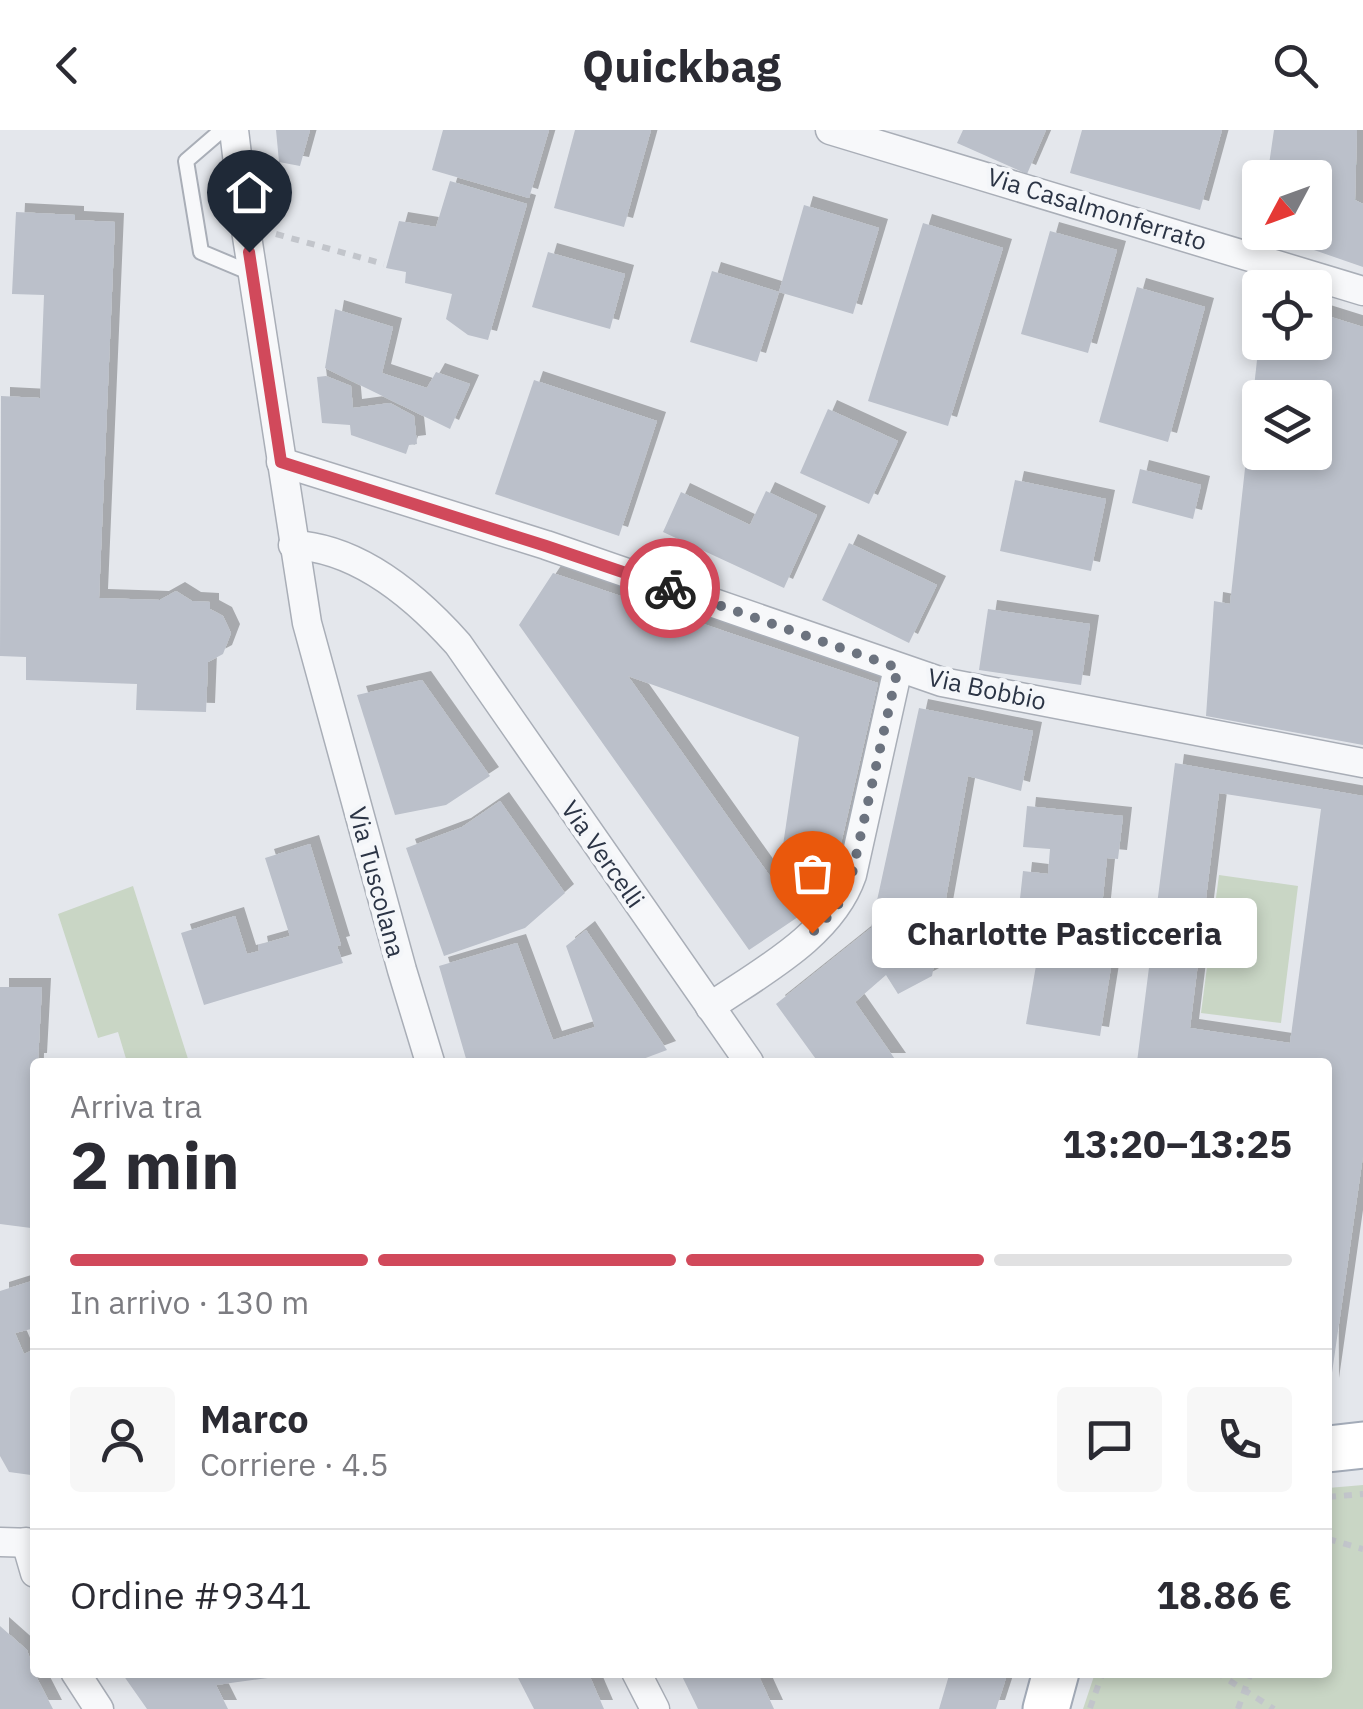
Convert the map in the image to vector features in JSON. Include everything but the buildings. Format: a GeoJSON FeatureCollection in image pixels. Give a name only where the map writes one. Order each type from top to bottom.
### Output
{"type":"FeatureCollection","features":[{"type":"Feature","properties":{"kind":"main road"},"geometry":{"type":"LineString","coordinates":[[1332,1449],[1363,1445]]}},
{"type":"Feature","properties":{"kind":"main road"},"geometry":{"type":"LineString","coordinates":[[1046,1709],[1054,1678]]}},
{"type":"Feature","properties":{"kind":"street"},"geometry":{"type":"LineString","coordinates":[[234,130],[281,462]]}},
{"type":"Feature","properties":{"kind":"street","name":"Via Casalmonferrato"},"geometry":{"type":"LineString","coordinates":[[830,130],[1363,291]]}},
{"type":"Feature","properties":{"kind":"street","name":"Via Tuscolana"},"geometry":{"type":"LineString","coordinates":[[281,462],[307,624],[326,702],[429,1058]]}},
{"type":"Feature","properties":{"kind":"street","name":"Via Bobbio"},"geometry":{"type":"LineString","coordinates":[[281,462],[546,546],[898,668],[970,688],[1363,763]]}},
{"type":"Feature","properties":{"kind":"street","name":"Via Vercelli"},"geometry":{"type":"LineString","coordinates":[[293,545],[333,552],[382,577],[418,603],[458,644],[746,1058]]}},
{"type":"Feature","properties":{"kind":"street"},"geometry":{"type":"LineString","coordinates":[[710,1007],[812,933],[843,896],[852,874],[898,668]]}},
{"type":"Feature","properties":{"kind":"street"},"geometry":{"type":"LineString","coordinates":[[0,1526],[21,1542]]}},
{"type":"Feature","properties":{"kind":"street"},"geometry":{"type":"LineString","coordinates":[[79,1678],[100,1709]]}},
{"type":"Feature","properties":{"kind":"street"},"geometry":{"type":"LineString","coordinates":[[639,1678],[655,1709]]}},
{"type":"Feature","properties":{"kind":"lane"},"geometry":{"type":"LineString","coordinates":[[222,130],[186,160],[201,252],[252,274]]}},
{"type":"Feature","properties":{"kind":"path"},"geometry":{"type":"LineString","coordinates":[[275,234],[384,264]]}},
{"type":"Feature","properties":{"kind":"path"},"geometry":{"type":"LineString","coordinates":[[1332,1497],[1363,1494]]}},
{"type":"Feature","properties":{"kind":"path"},"geometry":{"type":"LineString","coordinates":[[1332,1540],[1363,1549]]}},
{"type":"Feature","properties":{"kind":"path"},"geometry":{"type":"LineString","coordinates":[[1090,1709],[1101,1678]]}},
{"type":"Feature","properties":{"kind":"path"},"geometry":{"type":"LineString","coordinates":[[1225,1678],[1274,1709]]}},
{"type":"Feature","properties":{"kind":"path"},"geometry":{"type":"LineString","coordinates":[[1238,1709],[1250,1678]]}},
{"type":"Feature","properties":{"kind":"green space"},"geometry":{"type":"Polygon","coordinates":[[[1219,875],[1298,886],[1281,1023],[1201,1013],[1219,875]]]}},
{"type":"Feature","properties":{"kind":"green space"},"geometry":{"type":"Polygon","coordinates":[[[133,886],[188,1058],[126,1058],[118,1032],[98,1038],[58,914],[133,886]]]}},
{"type":"Feature","properties":{"kind":"green space"},"geometry":{"type":"Polygon","coordinates":[[[1363,1485],[1363,1709],[1083,1709],[1093,1678],[1332,1678],[1332,1488],[1363,1485]]]}},
{"type":"Feature","properties":{"kind":"way so far"},"geometry":{"type":"LineString","coordinates":[[670,588],[898,668],[852,874],[837,907],[812,933]]}},
{"type":"Feature","properties":{"kind":"place","name":"Charlotte Pasticceria"},"geometry":{"type":"Point","coordinates":[812,933]}},
{"type":"Feature","properties":{"kind":"route"},"geometry":{"type":"LineString","coordinates":[[249,252],[281,462],[670,588]]}}]}
